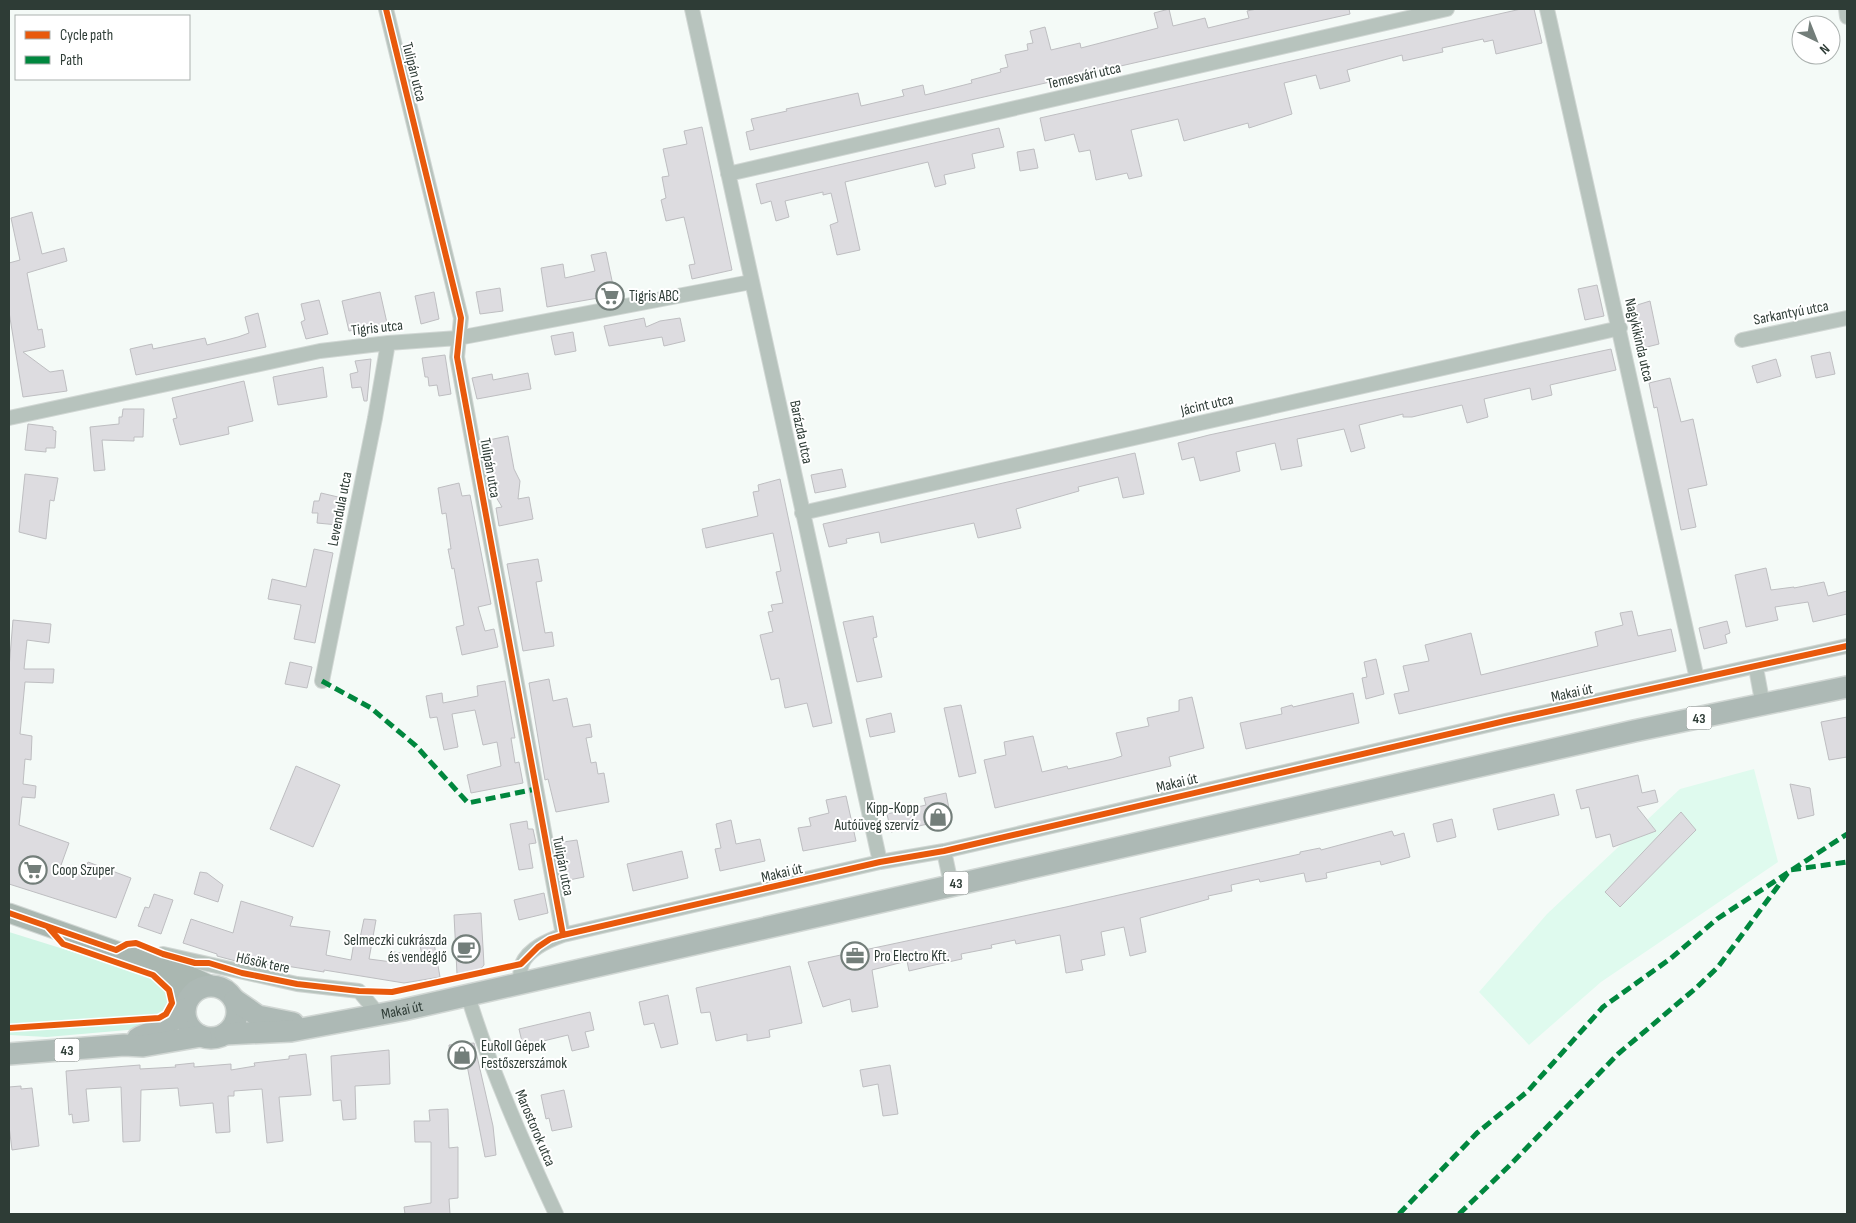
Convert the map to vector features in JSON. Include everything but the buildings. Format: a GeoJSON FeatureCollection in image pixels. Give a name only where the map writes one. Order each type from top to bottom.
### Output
{"type":"FeatureCollection","features":[{"type":"Feature","properties":{"kind":"main road","name":"Makai út"},"geometry":{"type":"LineString","coordinates":[[9,1054],[124,1045],[143,1046],[201,1036],[217,1037],[225,1034],[291,1031],[380,1015],[951,884],[1625,733],[1763,706],[1847,687]]}},
{"type":"Feature","properties":{"kind":"main road"},"geometry":{"type":"LineString","coordinates":[[9,913],[145,961],[166,965],[210,986]]}},
{"type":"Feature","properties":{"kind":"main road"},"geometry":{"type":"LineString","coordinates":[[145,961],[175,984],[186,1005],[187,1022],[201,1036]]}},
{"type":"Feature","properties":{"kind":"main road","name":"Makai út"},"geometry":{"type":"LineString","coordinates":[[124,1045],[176,1020],[192,994],[200,988],[210,986],[225,989],[235,1000],[258,1016],[313,1026]]}},
{"type":"Feature","properties":{"kind":"main road"},"geometry":{"type":"LineString","coordinates":[[225,1034],[235,1023],[237,1015],[235,1000]]}},
{"type":"Feature","properties":{"kind":"street","name":"Tulipán utca"},"geometry":{"type":"LineString","coordinates":[[386,9],[461,318],[457,357],[563,935]]}},
{"type":"Feature","properties":{"kind":"street","name":"Barázda utca"},"geometry":{"type":"LineString","coordinates":[[692,9],[880,862]]}},
{"type":"Feature","properties":{"kind":"street","name":"Temesvári utca"},"geometry":{"type":"LineString","coordinates":[[728,174],[1447,9]]}},
{"type":"Feature","properties":{"kind":"street","name":"Nagykikinda utca"},"geometry":{"type":"LineString","coordinates":[[1547,9],[1620,328],[1697,679]]}},
{"type":"Feature","properties":{"kind":"street"},"geometry":{"type":"LineString","coordinates":[[1846,9],[1847,17]]}},
{"type":"Feature","properties":{"kind":"street","name":"Tigris utca"},"geometry":{"type":"LineString","coordinates":[[9,418],[320,351],[388,342],[458,338],[751,282]]}},
{"type":"Feature","properties":{"kind":"street","name":"Sarkantyú utca"},"geometry":{"type":"LineString","coordinates":[[1742,340],[1847,318]]}},
{"type":"Feature","properties":{"kind":"street","name":"Jácint utca"},"geometry":{"type":"LineString","coordinates":[[802,513],[1620,328]]}},
{"type":"Feature","properties":{"kind":"street","name":"Levendula utca"},"geometry":{"type":"LineString","coordinates":[[322,680],[373,428],[388,342]]}},
{"type":"Feature","properties":{"kind":"street","name":"Makai út"},"geometry":{"type":"LineString","coordinates":[[520,983],[522,964],[527,956],[550,939],[563,935],[880,862],[944,851],[1158,800],[1697,679],[1756,668],[1847,646]]}},
{"type":"Feature","properties":{"kind":"street"},"geometry":{"type":"LineString","coordinates":[[1756,668],[1763,706]]}},
{"type":"Feature","properties":{"kind":"street"},"geometry":{"type":"LineString","coordinates":[[944,851],[951,884]]}},
{"type":"Feature","properties":{"kind":"street","name":"Hősök tere"},"geometry":{"type":"LineString","coordinates":[[145,961],[163,954],[297,984],[359,991],[380,1015]]}},
{"type":"Feature","properties":{"kind":"street","name":"Marostorok utca"},"geometry":{"type":"LineString","coordinates":[[468,996],[498,1083],[522,1143],[556,1214]]}},
{"type":"Feature","properties":{"kind":"shaded area"},"geometry":{"type":"Polygon","coordinates":[[[1754,769],[1778,862],[1601,982],[1529,1045],[1479,992],[1547,914],[1680,789],[1754,769]]]}},
{"type":"Feature","properties":{"kind":"shaded area"},"geometry":{"type":"Polygon","coordinates":[[[9,932],[150,976],[165,988],[169,996],[166,1014],[139,1029],[47,1037],[9,1035],[9,932]]]}},
{"type":"Feature","properties":{"kind":"marked path"},"geometry":{"type":"LineString","coordinates":[[322,681],[371,708],[416,746],[468,803],[536,789]]}},
{"type":"Feature","properties":{"kind":"marked path"},"geometry":{"type":"LineString","coordinates":[[1399,1214],[1477,1133],[1528,1091],[1603,1007],[1670,959],[1717,919],[1847,834]]}},
{"type":"Feature","properties":{"kind":"marked path"},"geometry":{"type":"LineString","coordinates":[[1459,1214],[1509,1166],[1618,1054],[1718,967],[1790,870],[1847,862]]}},
{"type":"Feature","properties":{"kind":"cycle path"},"geometry":{"type":"LineString","coordinates":[[386,9],[461,318],[457,357],[563,935]]}},
{"type":"Feature","properties":{"kind":"cycle path"},"geometry":{"type":"LineString","coordinates":[[9,913],[116,950],[127,944],[136,943],[163,954],[195,963],[209,963],[242,973],[297,984],[359,991],[392,992],[521,964],[538,947],[550,939],[563,935],[880,862],[944,851],[1505,721],[1847,646]]}},
{"type":"Feature","properties":{"kind":"cycle path"},"geometry":{"type":"LineString","coordinates":[[9,1028],[159,1018],[166,1014],[172,1003],[169,990],[153,975],[63,944],[48,927]]}},
{"type":"Feature","properties":{"kind":"place","name":"Tigris ABC"},"geometry":{"type":"Point","coordinates":[610,296]}},
{"type":"Feature","properties":{"kind":"place","name":"Kipp-Kopp Autóüveg szervíz"},"geometry":{"type":"Point","coordinates":[938,817]}},
{"type":"Feature","properties":{"kind":"place","name":"Coop Szuper"},"geometry":{"type":"Point","coordinates":[33,870]}},
{"type":"Feature","properties":{"kind":"place","name":"Selmeczki cukrászda és vendéglő"},"geometry":{"type":"Point","coordinates":[466,949]}},
{"type":"Feature","properties":{"kind":"place","name":"Pro Electro Kft."},"geometry":{"type":"Point","coordinates":[855,956]}},
{"type":"Feature","properties":{"kind":"place","name":"EuRoll Gépek Festőszerszámok"},"geometry":{"type":"Point","coordinates":[462,1055]}}]}
